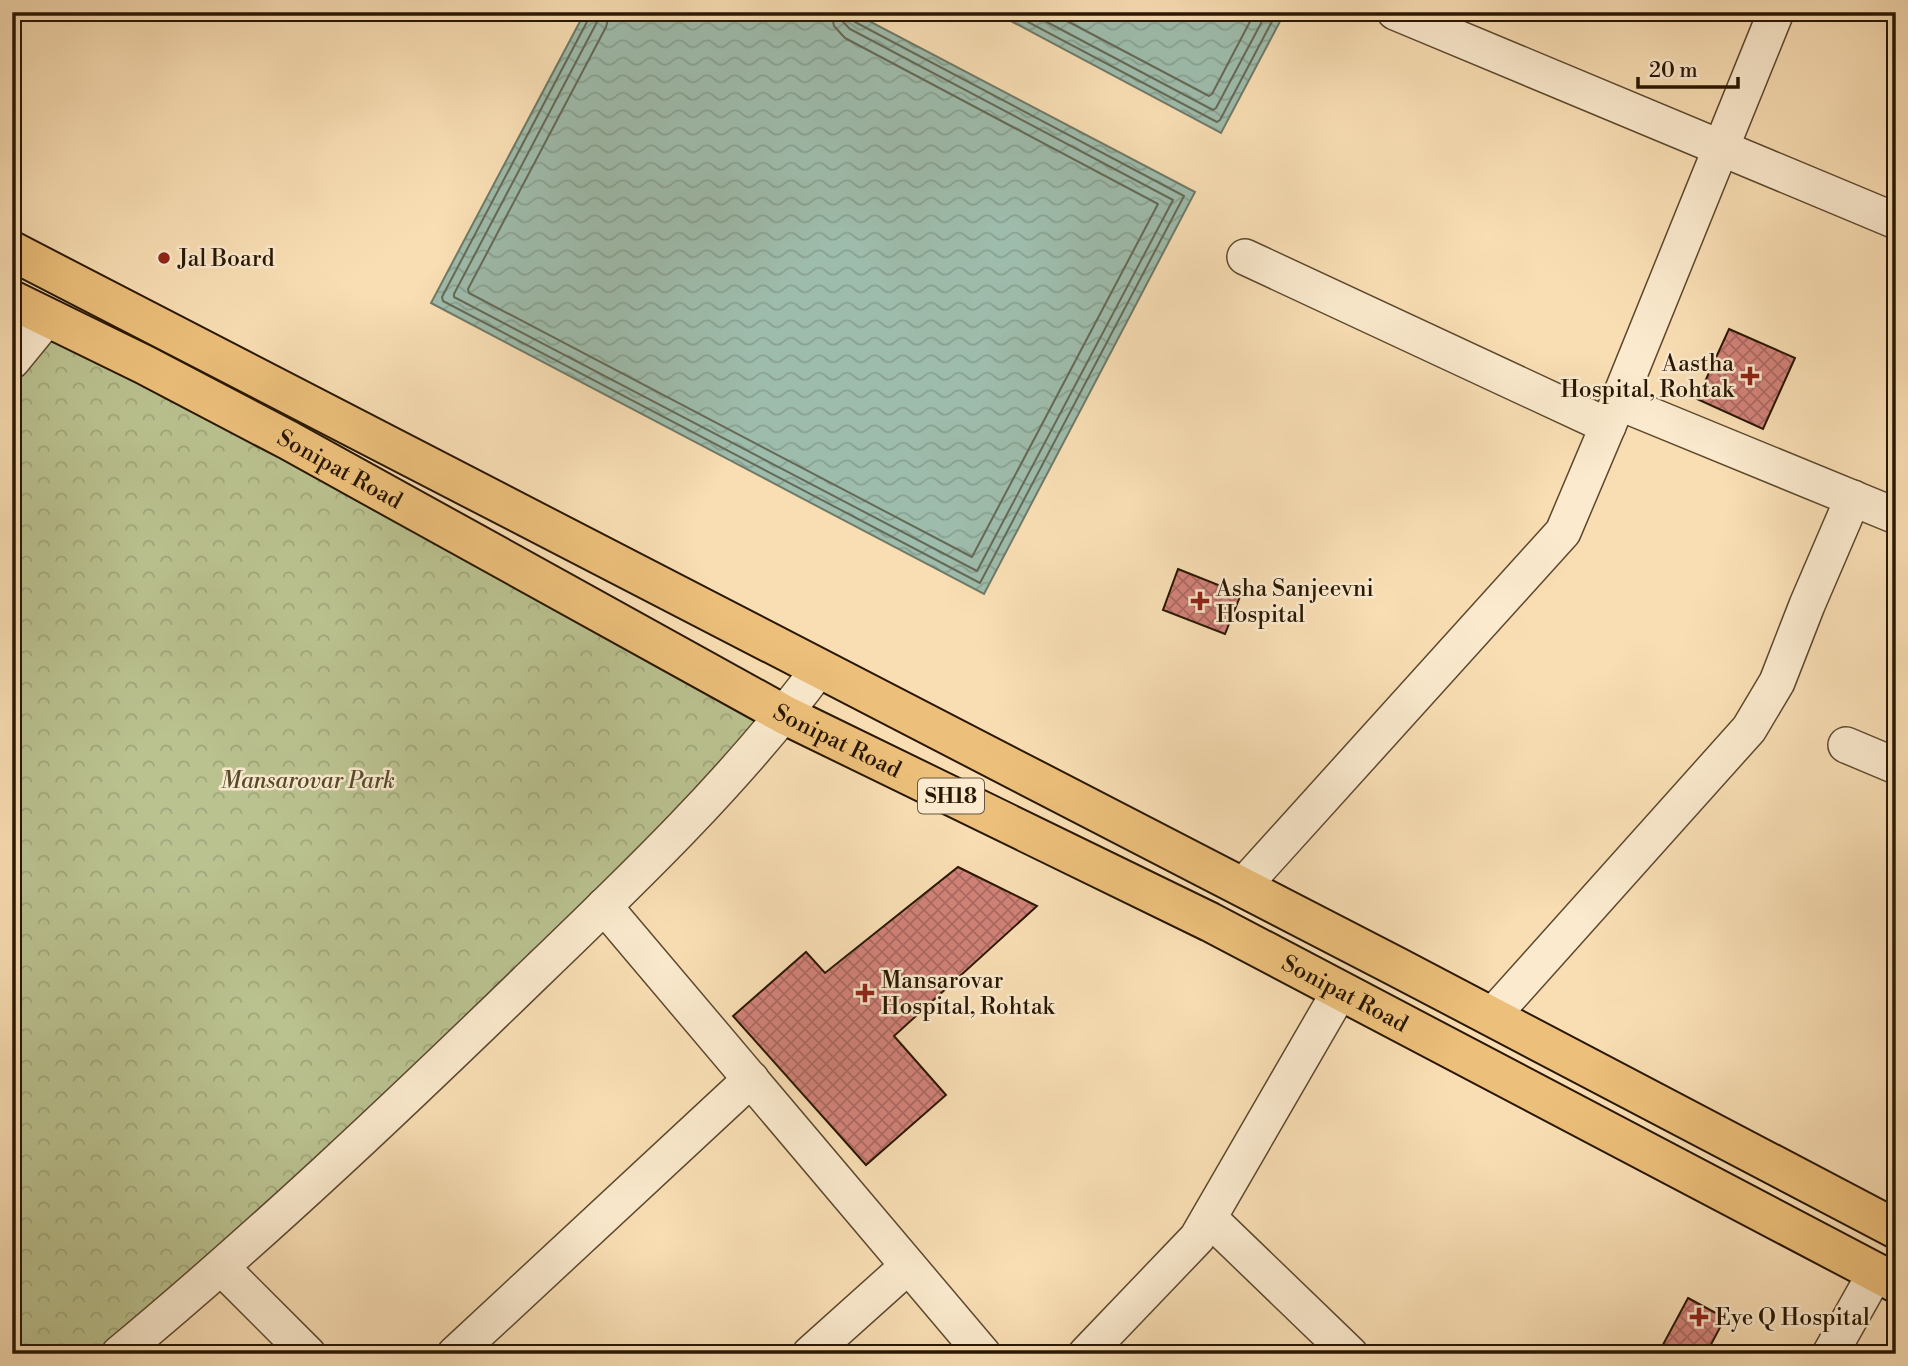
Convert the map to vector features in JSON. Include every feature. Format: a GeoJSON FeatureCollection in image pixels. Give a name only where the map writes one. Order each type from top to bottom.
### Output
{"type":"FeatureCollection","features":[{"type":"Feature","properties":{"kind":"main road","name":"Sonipat Road"},"geometry":{"type":"LineString","coordinates":[[12,251],[1242,887],[1896,1229]]}},
{"type":"Feature","properties":{"kind":"main road","name":"Sonipat Road"},"geometry":{"type":"LineString","coordinates":[[12,300],[288,440],[785,715],[1210,922],[1886,1277]]}},
{"type":"Feature","properties":{"kind":"main road"},"geometry":{"type":"LineString","coordinates":[[288,440],[306,403]]}},
{"type":"Feature","properties":{"kind":"street"},"geometry":{"type":"LineString","coordinates":[[1395,12],[1896,221]]}},
{"type":"Feature","properties":{"kind":"street"},"geometry":{"type":"LineString","coordinates":[[1242,887],[1563,532],[1776,12]]}},
{"type":"Feature","properties":{"kind":"street"},"geometry":{"type":"LineString","coordinates":[[1245,257],[1613,414],[1853,498],[1896,516]]}},
{"type":"Feature","properties":{"kind":"street"},"geometry":{"type":"LineString","coordinates":[[12,361],[48,317]]}},
{"type":"Feature","properties":{"kind":"street"},"geometry":{"type":"LineString","coordinates":[[1491,1017],[1749,729],[1777,682],[1853,498]]}},
{"type":"Feature","properties":{"kind":"street"},"geometry":{"type":"LineString","coordinates":[[119,1354],[222,1268],[372,1131],[638,874],[785,715],[819,669]]}},
{"type":"Feature","properties":{"kind":"street"},"geometry":{"type":"LineString","coordinates":[[1846,746],[1896,766]]}},
{"type":"Feature","properties":{"kind":"street"},"geometry":{"type":"LineString","coordinates":[[604,906],[983,1354]]}},
{"type":"Feature","properties":{"kind":"street"},"geometry":{"type":"LineString","coordinates":[[1086,1354],[1197,1238],[1340,991]]}},
{"type":"Feature","properties":{"kind":"street"},"geometry":{"type":"LineString","coordinates":[[455,1354],[751,1079]]}},
{"type":"Feature","properties":{"kind":"street"},"geometry":{"type":"LineString","coordinates":[[1209,1218],[1350,1354]]}},
{"type":"Feature","properties":{"kind":"street"},"geometry":{"type":"LineString","coordinates":[[810,1354],[908,1266]]}},
{"type":"Feature","properties":{"kind":"street"},"geometry":{"type":"LineString","coordinates":[[222,1268],[307,1354]]}},
{"type":"Feature","properties":{"kind":"street"},"geometry":{"type":"LineString","coordinates":[[1830,1354],[1886,1277]]}},
{"type":"Feature","properties":{"kind":"green space","name":"Mansarovar Park"},"geometry":{"type":"Polygon","coordinates":[[[48,311],[790,701],[605,907],[108,1354],[12,1354],[12,354],[48,311]]]}},
{"type":"Feature","properties":{"kind":"water"},"geometry":{"type":"Polygon","coordinates":[[[585,12],[852,12],[1195,192],[984,594],[431,303],[585,12]]]}},
{"type":"Feature","properties":{"kind":"water"},"geometry":{"type":"Polygon","coordinates":[[[994,12],[1285,12],[1221,133],[994,12]]]}},
{"type":"Feature","properties":{"kind":"building"},"geometry":{"type":"Polygon","coordinates":[[[1729,329],[1795,358],[1763,429],[1697,399],[1729,329]]]}},
{"type":"Feature","properties":{"kind":"building"},"geometry":{"type":"Polygon","coordinates":[[[1178,569],[1241,594],[1225,634],[1163,610],[1178,569]]]}},
{"type":"Feature","properties":{"kind":"building"},"geometry":{"type":"Polygon","coordinates":[[[958,867],[1037,906],[894,1036],[946,1095],[866,1165],[733,1016],[806,952],[825,973],[958,867]]]}},
{"type":"Feature","properties":{"kind":"building"},"geometry":{"type":"Polygon","coordinates":[[[1688,1298],[1725,1318],[1706,1354],[1658,1354],[1688,1298]]]}},
{"type":"Feature","properties":{"kind":"place","name":"Jal Board"},"geometry":{"type":"Point","coordinates":[164,258]}},
{"type":"Feature","properties":{"kind":"place","name":"Aastha Hospital, Rohtak"},"geometry":{"type":"Point","coordinates":[1750,376]}},
{"type":"Feature","properties":{"kind":"place","name":"Asha Sanjeevni Hospital"},"geometry":{"type":"Point","coordinates":[1200,601]}},
{"type":"Feature","properties":{"kind":"place","name":"Mansarovar Hospital, Rohtak"},"geometry":{"type":"Point","coordinates":[865,993]}},
{"type":"Feature","properties":{"kind":"place","name":"Eye Q Hospital"},"geometry":{"type":"Point","coordinates":[1699,1317]}}]}
